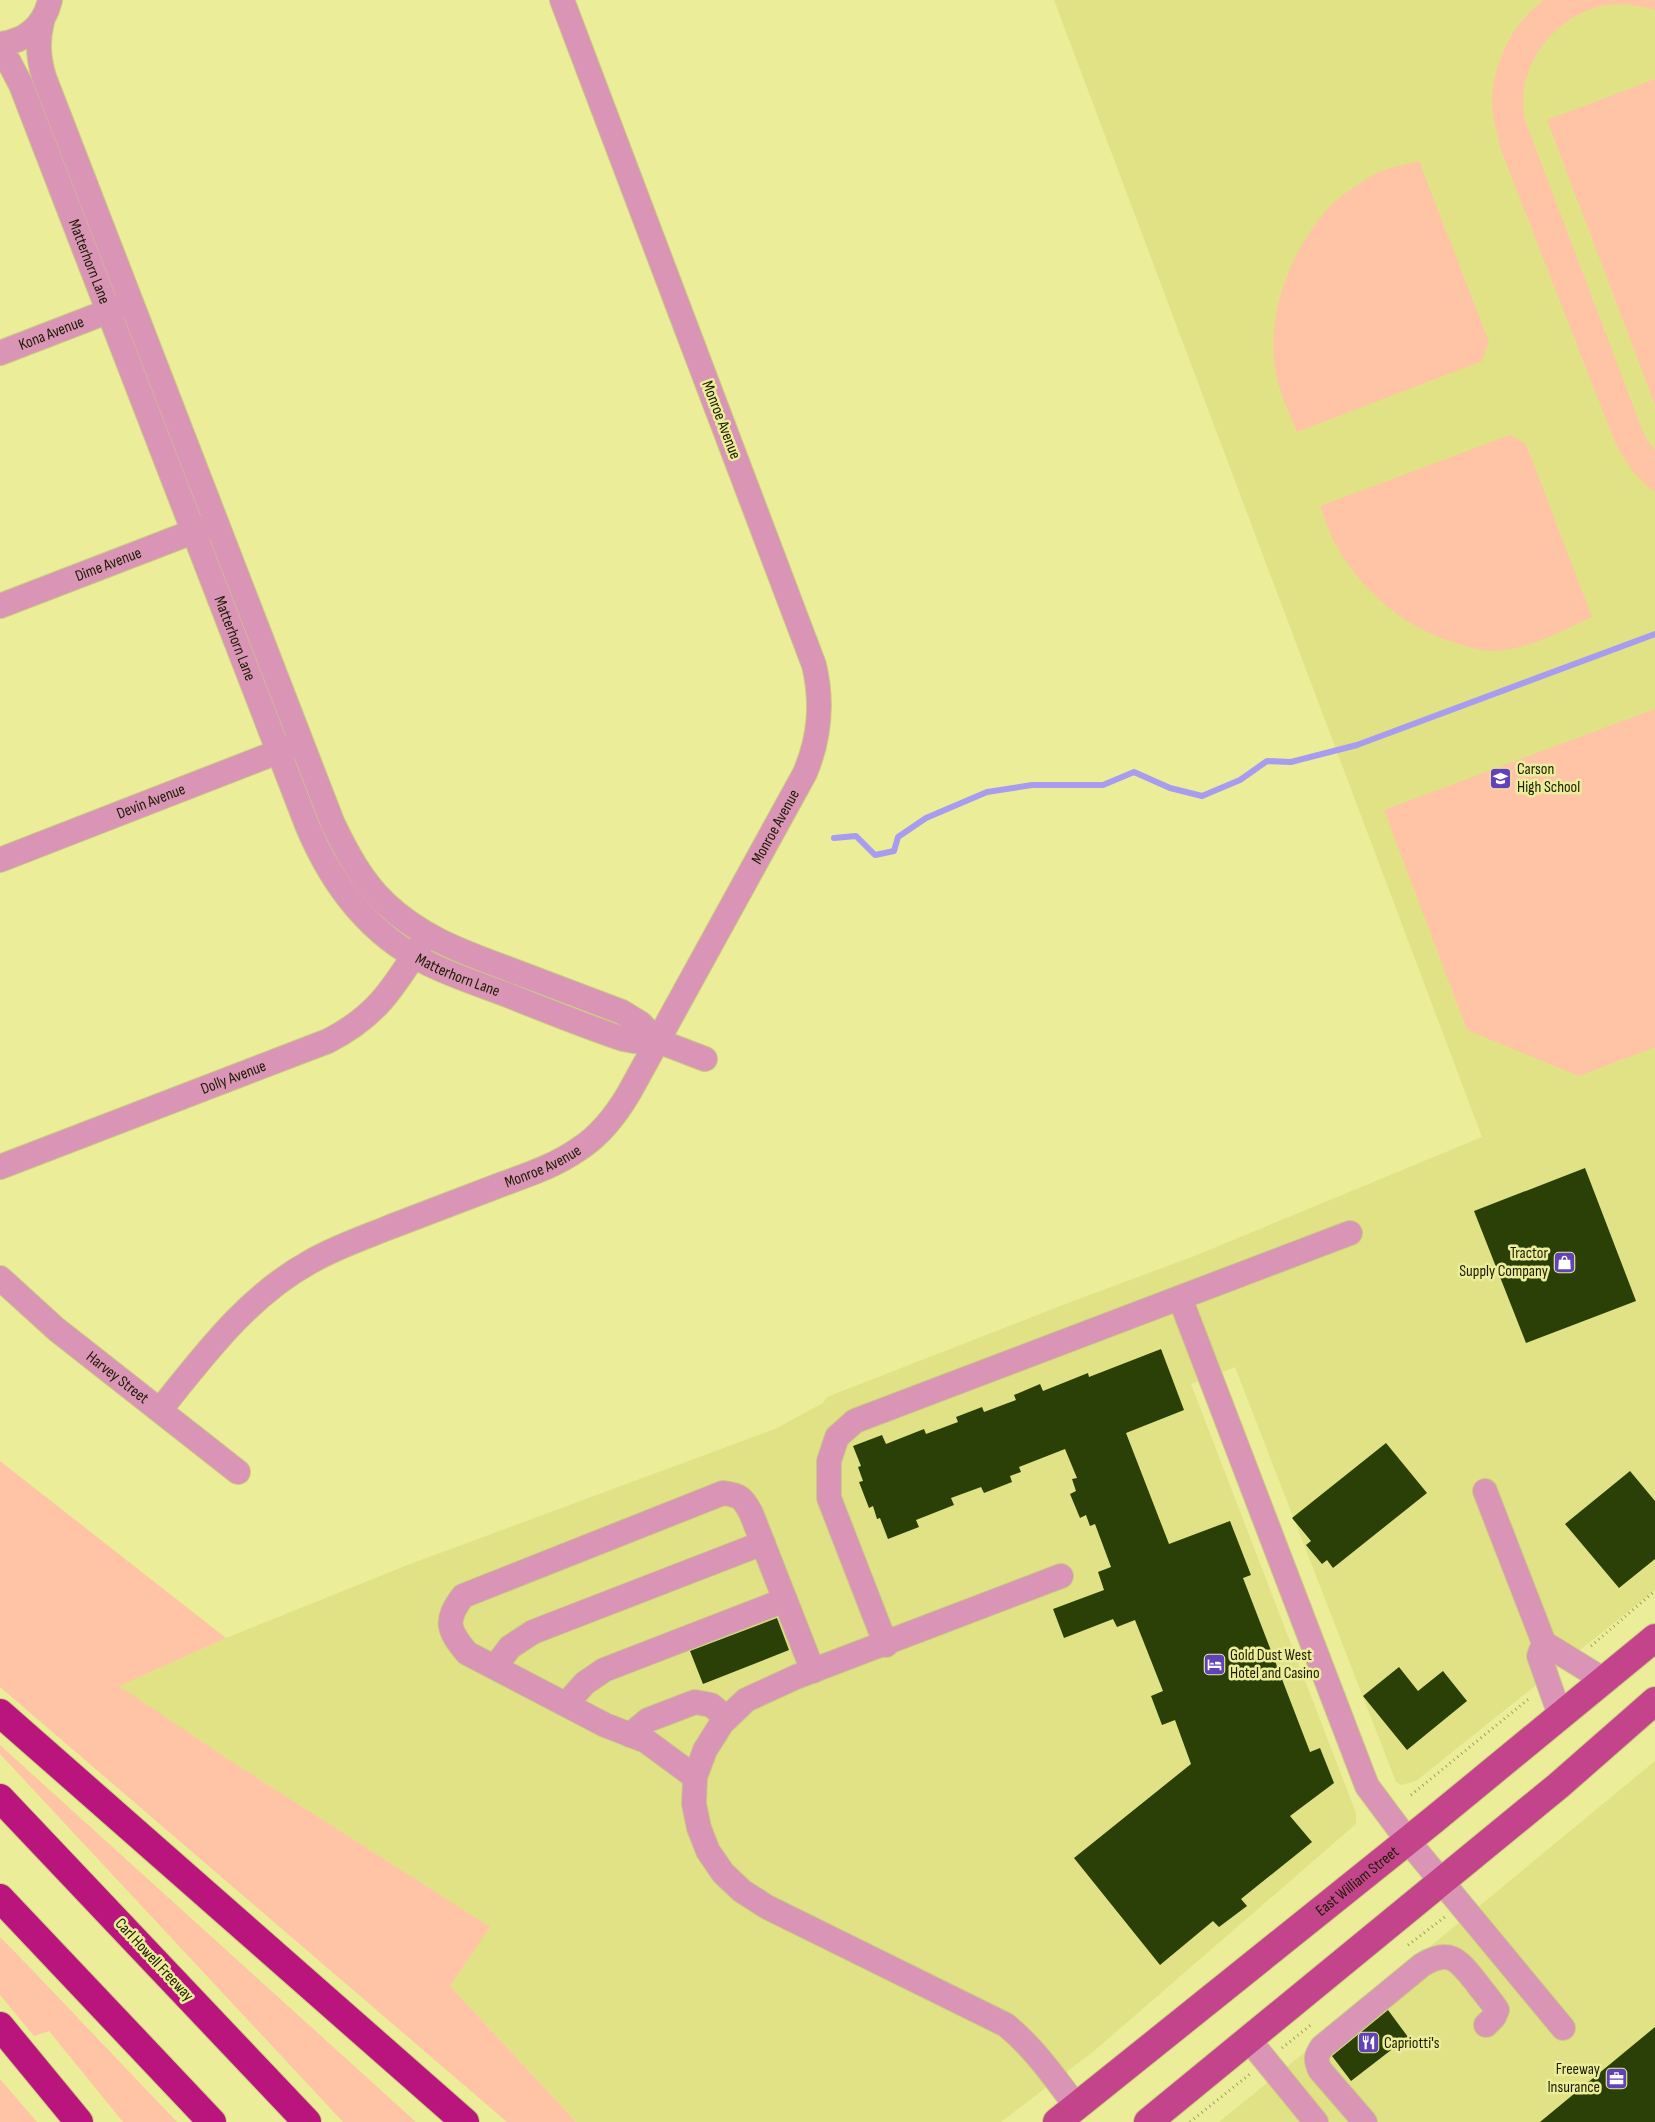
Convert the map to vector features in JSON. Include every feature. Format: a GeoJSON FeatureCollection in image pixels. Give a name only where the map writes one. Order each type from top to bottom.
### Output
{"type":"FeatureCollection","features":[{"type":"Feature","properties":{"kind":"highway"},"geometry":{"type":"LineString","coordinates":[[0,1713],[465,2122]]}},
{"type":"Feature","properties":{"kind":"highway","name":"Carl Howell Freeway"},"geometry":{"type":"LineString","coordinates":[[0,1798],[307,2122]]}},
{"type":"Feature","properties":{"kind":"highway"},"geometry":{"type":"LineString","coordinates":[[0,1898],[212,2122]]}},
{"type":"Feature","properties":{"kind":"highway"},"geometry":{"type":"LineString","coordinates":[[0,2026],[79,2122]]}},
{"type":"Feature","properties":{"kind":"main road","name":"East William Street"},"geometry":{"type":"LineString","coordinates":[[1067,2114],[1408,1840],[1655,1638]]}},
{"type":"Feature","properties":{"kind":"main road"},"geometry":{"type":"LineString","coordinates":[[1148,2122],[1558,1786],[1655,1701]]}},
{"type":"Feature","properties":{"kind":"street","name":"Monroe Avenue"},"geometry":{"type":"LineString","coordinates":[[160,1410],[233,1322],[270,1288],[290,1274],[332,1251],[548,1166],[580,1149],[608,1124],[619,1109],[658,1041],[805,773],[817,736],[820,698],[818,682],[808,650],[562,0]]}},
{"type":"Feature","properties":{"kind":"street","name":"Matterhorn Lane"},"geometry":{"type":"LineString","coordinates":[[48,8],[38,37],[38,52],[42,71],[333,824],[359,872],[384,903],[427,935],[458,950],[622,1012],[640,1023],[658,1041]]}},
{"type":"Feature","properties":{"kind":"street"},"geometry":{"type":"LineString","coordinates":[[0,44],[23,38],[48,8]]}},
{"type":"Feature","properties":{"kind":"street","name":"Matterhorn Lane"},"geometry":{"type":"LineString","coordinates":[[0,53],[9,62],[21,85],[306,825],[329,872],[353,905],[367,920],[385,936],[414,956],[448,972],[623,1039],[658,1041],[705,1059]]}},
{"type":"Feature","properties":{"kind":"street","name":"Kona Avenue"},"geometry":{"type":"LineString","coordinates":[[0,353],[131,302]]}},
{"type":"Feature","properties":{"kind":"street","name":"Dime Avenue"},"geometry":{"type":"LineString","coordinates":[[0,606],[216,522]]}},
{"type":"Feature","properties":{"kind":"street","name":"Devin Avenue"},"geometry":{"type":"LineString","coordinates":[[0,860],[302,742]]}},
{"type":"Feature","properties":{"kind":"street","name":"Dolly Avenue"},"geometry":{"type":"LineString","coordinates":[[0,1167],[328,1041],[361,1021],[376,1008],[398,982],[427,935]]}},
{"type":"Feature","properties":{"kind":"street"},"geometry":{"type":"LineString","coordinates":[[886,1644],[830,1498],[829,1461],[837,1438],[855,1421],[1350,1233]]}},
{"type":"Feature","properties":{"kind":"street","name":"Harvey Street"},"geometry":{"type":"LineString","coordinates":[[0,1278],[56,1329],[238,1472]]}},
{"type":"Feature","properties":{"kind":"street"},"geometry":{"type":"LineString","coordinates":[[1180,1298],[1362,1774],[1377,1801],[1563,2028]]}},
{"type":"Feature","properties":{"kind":"street"},"geometry":{"type":"LineString","coordinates":[[1484,1491],[1544,1644],[1604,1680]]}},
{"type":"Feature","properties":{"kind":"street"},"geometry":{"type":"LineString","coordinates":[[695,1777],[646,1741],[605,1725],[467,1653],[455,1639],[449,1624],[452,1610],[463,1596],[723,1493],[736,1494],[745,1502],[763,1543],[813,1671]]}},
{"type":"Feature","properties":{"kind":"street"},"geometry":{"type":"LineString","coordinates":[[494,1667],[510,1647],[533,1632],[763,1543]]}},
{"type":"Feature","properties":{"kind":"street"},"geometry":{"type":"LineString","coordinates":[[1061,1576],[813,1671],[746,1700],[727,1718],[705,1750],[695,1777],[694,1804],[699,1828],[708,1851],[723,1874],[742,1891],[767,1907],[1006,2025],[1040,2057],[1067,2114]]}},
{"type":"Feature","properties":{"kind":"street"},"geometry":{"type":"LineString","coordinates":[[566,1704],[585,1683],[604,1670],[785,1600]]}},
{"type":"Feature","properties":{"kind":"street"},"geometry":{"type":"LineString","coordinates":[[1544,1644],[1539,1656],[1560,1715]]}},
{"type":"Feature","properties":{"kind":"street"},"geometry":{"type":"LineString","coordinates":[[630,1735],[648,1720],[694,1702],[711,1704],[727,1718]]}},
{"type":"Feature","properties":{"kind":"street"},"geometry":{"type":"LineString","coordinates":[[1365,2122],[1320,2070],[1316,2062],[1316,2055],[1322,2046],[1422,1965],[1441,1956],[1458,1961],[1497,2010],[1494,2017],[1486,2025]]}},
{"type":"Feature","properties":{"kind":"street"},"geometry":{"type":"LineString","coordinates":[[1249,2040],[1316,2122]]}},
{"type":"Feature","properties":{"kind":"shaded area"},"geometry":{"type":"Polygon","coordinates":[[[1054,0],[1655,0],[1655,1590],[1416,1781],[1401,1785],[1396,1782],[1235,1367],[1191,1384],[1356,1813],[1356,1824],[1094,2051],[1001,2122],[576,2122],[450,1986],[489,1927],[118,1686],[226,1638],[405,1566],[775,1429],[823,1403],[827,1397],[1192,1257],[1482,1137],[1054,0]]]}},
{"type":"Feature","properties":{"kind":"shaded area"},"geometry":{"type":"Polygon","coordinates":[[[1544,0],[1655,0],[1655,10],[1631,5],[1599,6],[1576,16],[1562,25],[1550,37],[1531,65],[1523,97],[1524,114],[1528,128],[1640,424],[1646,438],[1655,450],[1655,492],[1629,466],[1612,435],[1501,150],[1496,130],[1492,110],[1492,96],[1497,68],[1515,30],[1533,9],[1544,0]]]}},
{"type":"Feature","properties":{"kind":"shaded area"},"geometry":{"type":"Polygon","coordinates":[[[1655,79],[1655,405],[1547,120],[1655,79]]]}},
{"type":"Feature","properties":{"kind":"shaded area"},"geometry":{"type":"Polygon","coordinates":[[[1419,161],[1489,342],[1482,361],[1297,432],[1282,397],[1277,379],[1273,339],[1275,318],[1280,298],[1294,259],[1316,223],[1338,199],[1375,174],[1419,161]]]}},
{"type":"Feature","properties":{"kind":"shaded area"},"geometry":{"type":"Polygon","coordinates":[[[1510,435],[1526,444],[1592,617],[1521,647],[1489,651],[1466,646],[1432,634],[1415,626],[1384,604],[1357,577],[1346,561],[1331,536],[1320,506],[1510,435]]]}},
{"type":"Feature","properties":{"kind":"shaded area"},"geometry":{"type":"Polygon","coordinates":[[[1655,709],[1655,1047],[1579,1076],[1467,1030],[1384,810],[1655,709]]]}},
{"type":"Feature","properties":{"kind":"shaded area"},"geometry":{"type":"Polygon","coordinates":[[[0,1461],[226,1638],[119,1686],[234,1763],[490,1927],[450,1986],[576,2122],[507,2122],[0,1687],[0,1461]]]}},
{"type":"Feature","properties":{"kind":"shaded area"},"geometry":{"type":"Polygon","coordinates":[[[0,1745],[416,2122],[343,2122],[0,1754],[0,1745]]]}},
{"type":"Feature","properties":{"kind":"shaded area"},"geometry":{"type":"Polygon","coordinates":[[[1655,1761],[1655,2122],[1219,2122],[1310,2048],[1655,1761]]]}},
{"type":"Feature","properties":{"kind":"shaded area"},"geometry":{"type":"Polygon","coordinates":[[[0,1937],[177,2122],[123,2122],[49,2031],[34,2036],[0,1995],[0,1937]]]}},
{"type":"Feature","properties":{"kind":"shaded area"},"geometry":{"type":"Polygon","coordinates":[[[0,2079],[37,2122],[0,2122],[0,2079]]]}},
{"type":"Feature","properties":{"kind":"building"},"geometry":{"type":"Polygon","coordinates":[[[1585,1168],[1636,1301],[1526,1343],[1474,1211],[1585,1168]]]}},
{"type":"Feature","properties":{"kind":"building","name":"Gold Dust West Hotel and Casino"},"geometry":{"type":"Polygon","coordinates":[[[1161,1349],[1184,1410],[1126,1433],[1169,1544],[1230,1521],[1251,1575],[1243,1578],[1310,1752],[1320,1748],[1334,1783],[1290,1816],[1312,1842],[1241,1899],[1247,1906],[1219,1927],[1213,1921],[1160,1965],[1074,1858],[1191,1764],[1175,1720],[1162,1725],[1151,1696],[1163,1691],[1135,1620],[1117,1627],[1113,1619],[1064,1638],[1053,1609],[1104,1590],[1098,1572],[1111,1567],[1095,1524],[1090,1526],[1086,1515],[1080,1518],[1070,1494],[1076,1491],[1072,1479],[1077,1478],[1065,1449],[1019,1467],[1021,1472],[1010,1476],[1012,1482],[984,1493],[981,1487],[951,1498],[954,1505],[916,1520],[919,1527],[888,1539],[880,1518],[877,1519],[873,1506],[869,1508],[859,1482],[863,1481],[858,1467],[861,1466],[853,1446],[882,1435],[886,1444],[924,1429],[926,1434],[958,1422],[956,1417],[982,1407],[984,1412],[1016,1400],[1014,1395],[1040,1384],[1043,1391],[1088,1373],[1089,1377],[1161,1349]]]}},
{"type":"Feature","properties":{"kind":"building"},"geometry":{"type":"Polygon","coordinates":[[[1386,1443],[1427,1493],[1333,1568],[1327,1560],[1322,1564],[1306,1545],[1311,1541],[1292,1518],[1386,1443]]]}},
{"type":"Feature","properties":{"kind":"building"},"geometry":{"type":"Polygon","coordinates":[[[1630,1471],[1655,1501],[1655,1559],[1619,1588],[1565,1524],[1630,1471]]]}},
{"type":"Feature","properties":{"kind":"building"},"geometry":{"type":"Polygon","coordinates":[[[777,1618],[789,1650],[703,1684],[690,1651],[777,1618]]]}},
{"type":"Feature","properties":{"kind":"building"},"geometry":{"type":"Polygon","coordinates":[[[1399,1667],[1418,1691],[1443,1671],[1467,1701],[1407,1750],[1363,1696],[1399,1667]]]}},
{"type":"Feature","properties":{"kind":"building","name":"Capriotti's"},"geometry":{"type":"Polygon","coordinates":[[[1388,2010],[1408,2037],[1351,2081],[1332,2056],[1388,2010]]]}},
{"type":"Feature","properties":{"kind":"building"},"geometry":{"type":"Polygon","coordinates":[[[1655,2027],[1655,2122],[1540,2122],[1655,2027]]]}},
{"type":"Feature","properties":{"kind":"waterway"},"geometry":{"type":"LineString","coordinates":[[834,838],[856,836],[875,855],[894,851],[898,837],[926,818],[987,792],[1032,785],[1103,785],[1134,772],[1170,788],[1202,796],[1240,780],[1267,761],[1291,762],[1357,745],[1655,634]]}},
{"type":"Feature","properties":{"kind":"place","name":"Carson High School"},"geometry":{"type":"Point","coordinates":[1501,778]}},
{"type":"Feature","properties":{"kind":"place","name":"Tractor Supply Company"},"geometry":{"type":"Point","coordinates":[1564,1262]}},
{"type":"Feature","properties":{"kind":"place","name":"Gold Dust West Hotel and Casino"},"geometry":{"type":"Point","coordinates":[1214,1664]}},
{"type":"Feature","properties":{"kind":"place","name":"Capriotti's"},"geometry":{"type":"Point","coordinates":[1368,2043]}},
{"type":"Feature","properties":{"kind":"place","name":"Freeway Insurance"},"geometry":{"type":"Point","coordinates":[1616,2078]}}]}
